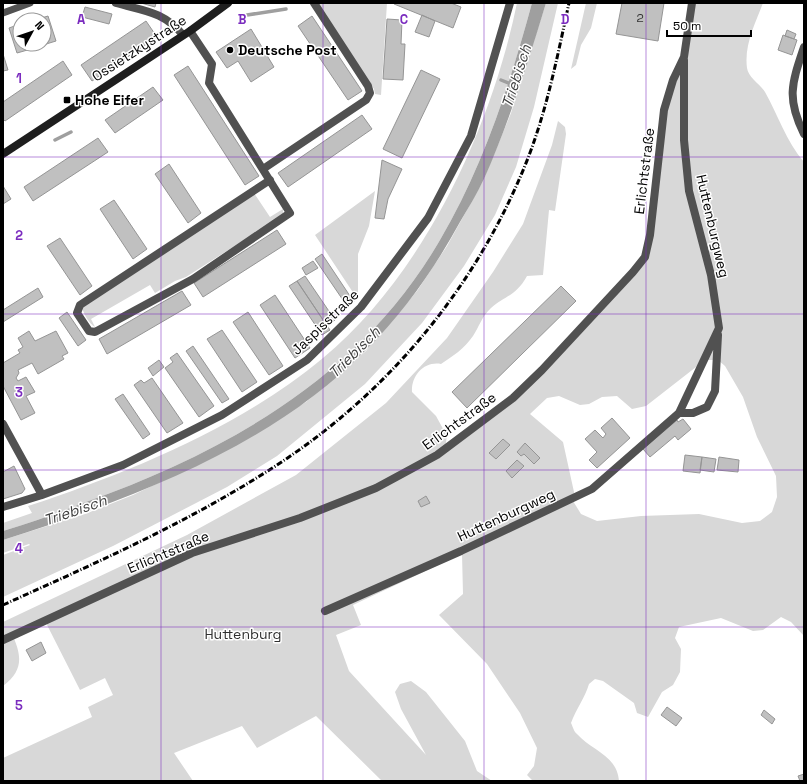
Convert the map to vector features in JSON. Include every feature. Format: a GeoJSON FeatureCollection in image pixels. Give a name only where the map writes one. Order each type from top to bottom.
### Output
{"type":"FeatureCollection","features":[{"type":"Feature","properties":{"kind":"main road","name":"Ossietzkystraße"},"geometry":{"type":"LineString","coordinates":[[3,154],[186,33],[228,3]]}},
{"type":"Feature","properties":{"kind":"street"},"geometry":{"type":"LineString","coordinates":[[116,3],[161,15],[186,33],[212,64],[209,83],[270,180],[290,213],[193,279],[96,332],[89,331],[77,313],[80,305],[270,180]]}},
{"type":"Feature","properties":{"kind":"street"},"geometry":{"type":"LineString","coordinates":[[263,169],[366,100],[370,93],[368,86],[314,3]]}},
{"type":"Feature","properties":{"kind":"street","name":"Jaspisstraße"},"geometry":{"type":"LineString","coordinates":[[3,507],[42,495],[123,465],[222,415],[307,360],[361,307],[428,218],[471,136],[510,3]]}},
{"type":"Feature","properties":{"kind":"street","name":"Erlichtstraße"},"geometry":{"type":"LineString","coordinates":[[3,640],[192,553],[300,518],[391,481],[437,455],[513,398],[542,370],[633,272],[644,257],[650,235],[664,110],[673,80],[684,57],[692,3]]}},
{"type":"Feature","properties":{"kind":"street"},"geometry":{"type":"LineString","coordinates":[[804,46],[792,89],[792,103],[796,118],[804,134]]}},
{"type":"Feature","properties":{"kind":"street","name":"Huttenburgweg"},"geometry":{"type":"LineString","coordinates":[[679,413],[693,413],[707,408],[714,391],[719,328],[711,274],[689,191],[684,140],[684,57]]}},
{"type":"Feature","properties":{"kind":"street","name":"Huttenburgweg"},"geometry":{"type":"LineString","coordinates":[[325,611],[461,551],[592,489],[679,413],[719,328]]}},
{"type":"Feature","properties":{"kind":"street"},"geometry":{"type":"LineString","coordinates":[[3,424],[42,495]]}},
{"type":"Feature","properties":{"kind":"lane"},"geometry":{"type":"LineString","coordinates":[[3,12],[30,3]]}},
{"type":"Feature","properties":{"kind":"green space"},"geometry":{"type":"Polygon","coordinates":[[[317,3],[387,3],[381,95],[375,94],[374,89],[317,3]]]}},
{"type":"Feature","properties":{"kind":"green space"},"geometry":{"type":"Polygon","coordinates":[[[517,3],[532,3],[505,94],[469,184],[440,240],[408,288],[372,331],[331,369],[287,402],[240,432],[191,458],[139,481],[86,502],[3,531],[3,523],[32,513],[28,506],[105,479],[144,463],[183,445],[257,405],[291,383],[323,358],[359,324],[392,285],[422,242],[448,196],[471,149],[490,100],[505,51],[517,3]]]}},
{"type":"Feature","properties":{"kind":"green space"},"geometry":{"type":"Polygon","coordinates":[[[546,3],[558,3],[534,107],[516,167],[495,215],[464,266],[422,323],[365,384],[277,456],[227,487],[113,546],[3,597],[3,555],[30,545],[29,544],[3,553],[3,540],[85,514],[133,495],[221,453],[306,402],[366,351],[417,291],[447,246],[483,181],[511,113],[546,3]]]}},
{"type":"Feature","properties":{"kind":"green space"},"geometry":{"type":"Polygon","coordinates":[[[586,3],[597,3],[591,28],[581,45],[576,65],[571,69],[586,3]]]}},
{"type":"Feature","properties":{"kind":"green space","name":"Huttenburg"},"geometry":{"type":"Polygon","coordinates":[[[692,3],[763,3],[747,51],[747,68],[752,77],[765,92],[787,137],[804,162],[804,636],[791,622],[781,617],[763,630],[753,631],[721,618],[679,627],[675,638],[681,649],[680,672],[673,685],[662,692],[648,717],[637,713],[634,703],[603,681],[595,679],[589,684],[571,723],[574,731],[583,740],[603,754],[614,765],[619,781],[533,781],[527,775],[534,766],[537,748],[520,713],[487,664],[439,615],[463,594],[462,554],[353,605],[361,625],[336,635],[349,671],[426,755],[401,709],[395,692],[400,684],[411,681],[426,692],[465,741],[477,771],[492,781],[382,781],[316,716],[257,748],[242,726],[174,753],[193,781],[3,781],[3,758],[92,717],[88,707],[113,695],[105,678],[80,690],[45,621],[13,636],[18,651],[19,663],[14,675],[3,686],[3,622],[187,535],[296,475],[386,403],[447,338],[493,272],[523,224],[552,145],[558,121],[565,127],[566,134],[555,211],[549,210],[543,275],[527,276],[519,288],[488,311],[470,341],[441,364],[424,367],[416,375],[412,386],[412,392],[436,416],[447,436],[445,448],[506,404],[644,257],[664,110],[684,57],[692,3]],[[705,360],[646,406],[632,409],[617,396],[602,397],[589,404],[580,405],[559,396],[547,398],[530,414],[563,442],[574,492],[573,501],[581,514],[597,521],[641,516],[699,514],[742,523],[760,521],[772,512],[777,497],[776,476],[757,437],[743,397],[725,366],[718,360],[705,360]]]}},
{"type":"Feature","properties":{"kind":"green space"},"geometry":{"type":"Polygon","coordinates":[[[375,191],[369,226],[358,254],[358,300],[315,235],[375,191]]]}},
{"type":"Feature","properties":{"kind":"green space"},"geometry":{"type":"Polygon","coordinates":[[[254,193],[270,217],[283,209],[283,215],[186,277],[175,281],[155,293],[150,285],[91,319],[95,327],[88,321],[82,305],[254,193]]]}},
{"type":"Feature","properties":{"kind":"water","name":"Triebisch"},"geometry":{"type":"Polygon","coordinates":[[[532,3],[546,3],[518,92],[484,179],[429,273],[406,305],[381,335],[329,384],[287,415],[243,442],[197,466],[149,488],[100,507],[3,540],[3,531],[86,502],[139,481],[191,458],[240,432],[287,402],[331,369],[372,331],[408,288],[440,240],[469,184],[505,94],[532,3]]]}},
{"type":"Feature","properties":{"kind":"building"},"geometry":{"type":"Polygon","coordinates":[[[141,3],[156,3],[155,7],[141,3]]]}},
{"type":"Feature","properties":{"kind":"building"},"geometry":{"type":"Polygon","coordinates":[[[394,3],[451,3],[461,7],[453,28],[394,3]]]}},
{"type":"Feature","properties":{"kind":"building"},"geometry":{"type":"Polygon","coordinates":[[[622,3],[664,3],[658,41],[616,34],[622,3]]]}},
{"type":"Feature","properties":{"kind":"building"},"geometry":{"type":"Polygon","coordinates":[[[85,7],[112,14],[109,24],[82,17],[85,7]]]}},
{"type":"Feature","properties":{"kind":"building"},"geometry":{"type":"Polygon","coordinates":[[[422,15],[435,21],[429,37],[415,32],[422,15]]]}},
{"type":"Feature","properties":{"kind":"building"},"geometry":{"type":"Polygon","coordinates":[[[312,16],[362,91],[348,100],[298,26],[312,16]]]}},
{"type":"Feature","properties":{"kind":"building"},"geometry":{"type":"Polygon","coordinates":[[[387,19],[402,20],[401,44],[405,44],[403,80],[383,79],[387,19]]]}},
{"type":"Feature","properties":{"kind":"building"},"geometry":{"type":"Polygon","coordinates":[[[146,21],[157,37],[92,81],[81,65],[146,21]]]}},
{"type":"Feature","properties":{"kind":"building"},"geometry":{"type":"Polygon","coordinates":[[[12,27],[12,37],[9,28],[12,27]]]}},
{"type":"Feature","properties":{"kind":"building"},"geometry":{"type":"Polygon","coordinates":[[[52,28],[56,41],[52,42],[52,28]]]}},
{"type":"Feature","properties":{"kind":"building"},"geometry":{"type":"Polygon","coordinates":[[[251,29],[274,67],[251,82],[238,61],[227,68],[216,52],[251,29]]]}},
{"type":"Feature","properties":{"kind":"building"},"geometry":{"type":"Polygon","coordinates":[[[787,30],[796,34],[794,39],[785,36],[787,30]]]}},
{"type":"Feature","properties":{"kind":"building"},"geometry":{"type":"Polygon","coordinates":[[[783,35],[797,40],[792,55],[778,50],[783,35]]]}},
{"type":"Feature","properties":{"kind":"building"},"geometry":{"type":"Polygon","coordinates":[[[3,54],[8,70],[3,71],[3,54]]]}},
{"type":"Feature","properties":{"kind":"building"},"geometry":{"type":"Polygon","coordinates":[[[63,61],[72,75],[5,121],[3,119],[3,102],[63,61]]]}},
{"type":"Feature","properties":{"kind":"building"},"geometry":{"type":"Polygon","coordinates":[[[188,66],[259,176],[245,185],[174,75],[188,66]]]}},
{"type":"Feature","properties":{"kind":"building"},"geometry":{"type":"Polygon","coordinates":[[[421,70],[440,79],[402,158],[383,149],[421,70]]]}},
{"type":"Feature","properties":{"kind":"building"},"geometry":{"type":"Polygon","coordinates":[[[153,87],[163,100],[115,133],[105,120],[153,87]]]}},
{"type":"Feature","properties":{"kind":"building"},"geometry":{"type":"Polygon","coordinates":[[[362,115],[372,129],[288,187],[278,173],[362,115]]]}},
{"type":"Feature","properties":{"kind":"building"},"geometry":{"type":"Polygon","coordinates":[[[98,138],[108,152],[33,201],[24,187],[98,138]]]}},
{"type":"Feature","properties":{"kind":"building"},"geometry":{"type":"Polygon","coordinates":[[[382,160],[402,169],[388,199],[384,219],[375,218],[382,160]]]}},
{"type":"Feature","properties":{"kind":"building"},"geometry":{"type":"Polygon","coordinates":[[[169,164],[201,213],[188,223],[155,174],[169,164]]]}},
{"type":"Feature","properties":{"kind":"building"},"geometry":{"type":"Polygon","coordinates":[[[3,186],[11,199],[3,204],[3,186]]]}},
{"type":"Feature","properties":{"kind":"building"},"geometry":{"type":"Polygon","coordinates":[[[114,200],[147,249],[133,259],[100,209],[114,200]]]}},
{"type":"Feature","properties":{"kind":"building"},"geometry":{"type":"Polygon","coordinates":[[[277,230],[286,244],[203,297],[194,283],[277,230]]]}},
{"type":"Feature","properties":{"kind":"building"},"geometry":{"type":"Polygon","coordinates":[[[60,238],[92,286],[80,295],[47,246],[60,238]]]}},
{"type":"Feature","properties":{"kind":"building"},"geometry":{"type":"Polygon","coordinates":[[[322,254],[354,302],[347,306],[315,259],[322,254]]]}},
{"type":"Feature","properties":{"kind":"building"},"geometry":{"type":"Polygon","coordinates":[[[313,261],[318,268],[306,275],[302,268],[313,261]]]}},
{"type":"Feature","properties":{"kind":"building"},"geometry":{"type":"Polygon","coordinates":[[[305,276],[335,320],[327,326],[297,281],[305,276]]]}},
{"type":"Feature","properties":{"kind":"building"},"geometry":{"type":"Polygon","coordinates":[[[297,281],[330,330],[322,335],[289,286],[297,281]]]}},
{"type":"Feature","properties":{"kind":"building"},"geometry":{"type":"Polygon","coordinates":[[[561,286],[576,301],[467,408],[452,392],[561,286]]]}},
{"type":"Feature","properties":{"kind":"building"},"geometry":{"type":"Polygon","coordinates":[[[38,288],[43,297],[3,322],[3,310],[38,288]]]}},
{"type":"Feature","properties":{"kind":"building"},"geometry":{"type":"Polygon","coordinates":[[[182,291],[191,305],[107,354],[99,339],[182,291]]]}},
{"type":"Feature","properties":{"kind":"building"},"geometry":{"type":"Polygon","coordinates":[[[275,295],[310,348],[295,358],[260,305],[275,295]]]}},
{"type":"Feature","properties":{"kind":"building"},"geometry":{"type":"Polygon","coordinates":[[[67,312],[86,340],[78,346],[59,318],[67,312]]]}},
{"type":"Feature","properties":{"kind":"building"},"geometry":{"type":"Polygon","coordinates":[[[248,312],[283,366],[269,375],[233,322],[248,312]]]}},
{"type":"Feature","properties":{"kind":"building"},"geometry":{"type":"Polygon","coordinates":[[[222,330],[257,382],[242,392],[207,339],[222,330]]]}},
{"type":"Feature","properties":{"kind":"building"},"geometry":{"type":"Polygon","coordinates":[[[29,331],[35,341],[56,331],[68,353],[62,356],[64,359],[38,374],[32,363],[18,370],[19,373],[16,378],[18,381],[26,377],[35,392],[26,396],[35,413],[21,420],[3,386],[3,363],[20,353],[18,350],[23,347],[18,338],[29,331]]]}},
{"type":"Feature","properties":{"kind":"building"},"geometry":{"type":"Polygon","coordinates":[[[193,346],[229,399],[222,403],[186,351],[193,346]]]}},
{"type":"Feature","properties":{"kind":"building"},"geometry":{"type":"Polygon","coordinates":[[[177,353],[214,406],[199,417],[165,368],[173,362],[170,358],[177,353]]]}},
{"type":"Feature","properties":{"kind":"building"},"geometry":{"type":"Polygon","coordinates":[[[159,360],[164,367],[153,376],[148,368],[159,360]]]}},
{"type":"Feature","properties":{"kind":"building"},"geometry":{"type":"Polygon","coordinates":[[[152,378],[183,423],[167,433],[134,385],[141,380],[144,383],[152,378]]]}},
{"type":"Feature","properties":{"kind":"building"},"geometry":{"type":"Polygon","coordinates":[[[123,394],[150,434],[143,439],[115,399],[123,394]]]}},
{"type":"Feature","properties":{"kind":"building"},"geometry":{"type":"Polygon","coordinates":[[[612,418],[630,438],[597,468],[589,460],[597,452],[585,439],[595,430],[603,438],[606,434],[601,428],[612,418]]]}},
{"type":"Feature","properties":{"kind":"building"},"geometry":{"type":"Polygon","coordinates":[[[683,419],[691,429],[678,440],[675,436],[650,457],[643,449],[677,420],[678,422],[683,419]]]}},
{"type":"Feature","properties":{"kind":"building"},"geometry":{"type":"Polygon","coordinates":[[[503,439],[510,445],[496,459],[489,453],[503,439]]]}},
{"type":"Feature","properties":{"kind":"building"},"geometry":{"type":"Polygon","coordinates":[[[525,443],[540,458],[534,464],[524,454],[521,456],[517,452],[525,443]]]}},
{"type":"Feature","properties":{"kind":"building"},"geometry":{"type":"Polygon","coordinates":[[[685,455],[702,457],[700,473],[683,471],[685,455]]]}},
{"type":"Feature","properties":{"kind":"building"},"geometry":{"type":"Polygon","coordinates":[[[702,457],[716,459],[714,472],[700,470],[702,457]]]}},
{"type":"Feature","properties":{"kind":"building"},"geometry":{"type":"Polygon","coordinates":[[[719,457],[739,460],[738,472],[717,470],[719,457]]]}},
{"type":"Feature","properties":{"kind":"building"},"geometry":{"type":"Polygon","coordinates":[[[517,460],[524,466],[512,478],[506,471],[517,460]]]}},
{"type":"Feature","properties":{"kind":"building"},"geometry":{"type":"Polygon","coordinates":[[[14,466],[25,489],[22,493],[3,499],[3,472],[14,466]]]}},
{"type":"Feature","properties":{"kind":"building"},"geometry":{"type":"Polygon","coordinates":[[[426,496],[430,503],[421,507],[418,501],[426,496]]]}},
{"type":"Feature","properties":{"kind":"building"},"geometry":{"type":"Polygon","coordinates":[[[41,642],[46,653],[32,661],[26,650],[41,642]]]}},
{"type":"Feature","properties":{"kind":"building"},"geometry":{"type":"Polygon","coordinates":[[[667,707],[682,718],[676,726],[661,715],[667,707]]]}},
{"type":"Feature","properties":{"kind":"building"},"geometry":{"type":"Polygon","coordinates":[[[764,710],[775,719],[772,724],[761,715],[764,710]]]}},
{"type":"Feature","properties":{"kind":"building"},"geometry":{"type":"Polygon","coordinates":[[[804,774],[804,781],[800,781],[798,776],[804,774]]]}},
{"type":"Feature","properties":{"kind":"waterway"},"geometry":{"type":"LineString","coordinates":[[247,15],[286,9]]}},
{"type":"Feature","properties":{"kind":"waterway","name":"Triebisch"},"geometry":{"type":"LineString","coordinates":[[501,80],[511,84]]}},
{"type":"Feature","properties":{"kind":"waterway"},"geometry":{"type":"LineString","coordinates":[[55,140],[71,132]]}},
{"type":"Feature","properties":{"kind":"railway"},"geometry":{"type":"LineString","coordinates":[[3,605],[146,539],[250,482],[283,461],[322,433],[359,402],[394,368],[426,332],[455,294],[481,254],[504,212],[524,168],[539,128],[569,3]]}},
{"type":"Feature","properties":{"kind":"place","name":"Deutsche Post"},"geometry":{"type":"Point","coordinates":[230,50]}},
{"type":"Feature","properties":{"kind":"place","name":"Hohe Eifer"},"geometry":{"type":"Point","coordinates":[67,100]}}]}
